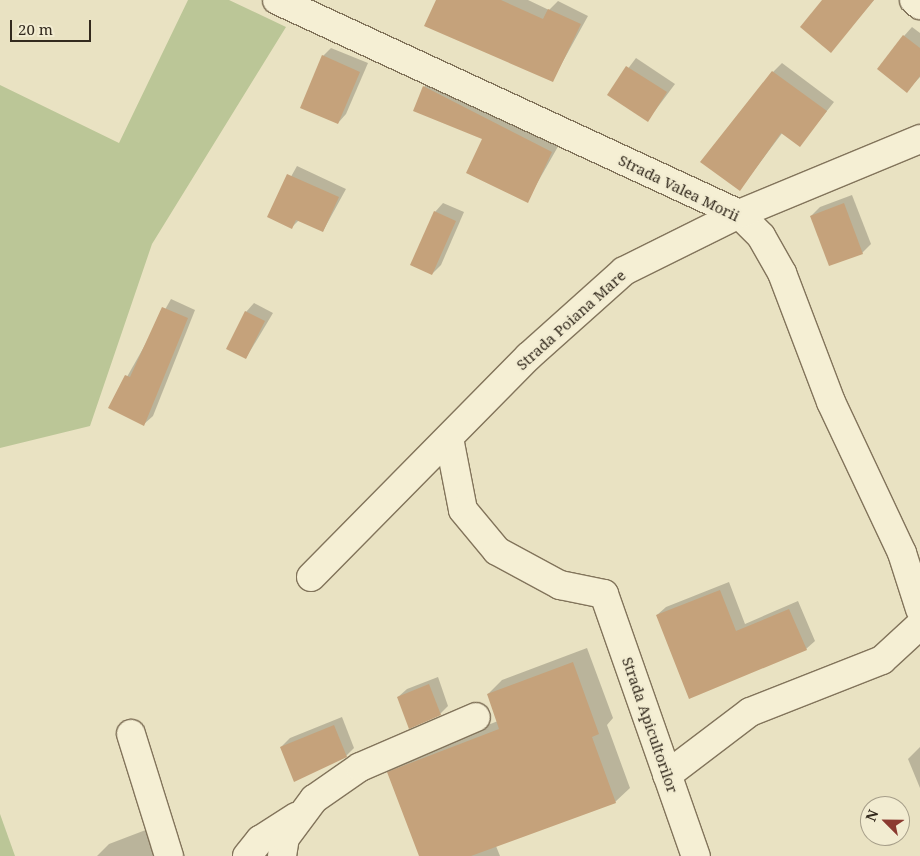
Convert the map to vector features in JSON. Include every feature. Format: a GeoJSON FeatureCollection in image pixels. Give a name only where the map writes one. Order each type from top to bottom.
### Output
{"type":"FeatureCollection","features":[{"type":"Feature","properties":{"kind":"street","name":"Strada Valea Morii"},"geometry":{"type":"LineString","coordinates":[[277,0],[739,214],[761,236],[782,273],[831,402],[902,553],[920,609]]}},
{"type":"Feature","properties":{"kind":"street"},"geometry":{"type":"LineString","coordinates":[[914,0],[920,5]]}},
{"type":"Feature","properties":{"kind":"street","name":"Strada Poiana Mare"},"geometry":{"type":"LineString","coordinates":[[311,578],[529,356],[624,271],[739,214],[920,139]]}},
{"type":"Feature","properties":{"kind":"street","name":"Strada Apicultorilor"},"geometry":{"type":"LineString","coordinates":[[449,438],[463,510],[497,551],[560,585],[604,594],[696,856]]}},
{"type":"Feature","properties":{"kind":"street"},"geometry":{"type":"LineString","coordinates":[[668,775],[750,712],[882,660],[920,625]]}},
{"type":"Feature","properties":{"kind":"street"},"geometry":{"type":"LineString","coordinates":[[247,856],[260,840],[297,816],[360,767],[476,717]]}},
{"type":"Feature","properties":{"kind":"street"},"geometry":{"type":"LineString","coordinates":[[131,734],[169,856]]}},
{"type":"Feature","properties":{"kind":"street"},"geometry":{"type":"LineString","coordinates":[[282,856],[285,838],[297,816]]}},
{"type":"Feature","properties":{"kind":"green space"},"geometry":{"type":"Polygon","coordinates":[[[188,0],[229,0],[286,27],[152,244],[90,426],[0,448],[0,85],[119,143],[188,0]]]}},
{"type":"Feature","properties":{"kind":"green space"},"geometry":{"type":"Polygon","coordinates":[[[0,814],[15,856],[0,856],[0,814]]]}},
{"type":"Feature","properties":{"kind":"building"},"geometry":{"type":"Polygon","coordinates":[[[436,0],[501,0],[543,19],[548,9],[581,24],[553,82],[424,26],[436,0]]]}},
{"type":"Feature","properties":{"kind":"building"},"geometry":{"type":"Polygon","coordinates":[[[822,0],[874,0],[831,53],[800,27],[822,0]]]}},
{"type":"Feature","properties":{"kind":"building"},"geometry":{"type":"Polygon","coordinates":[[[903,35],[920,48],[920,76],[907,93],[877,69],[903,35]]]}},
{"type":"Feature","properties":{"kind":"building"},"geometry":{"type":"Polygon","coordinates":[[[322,55],[360,72],[338,124],[300,108],[322,55]]]}},
{"type":"Feature","properties":{"kind":"building"},"geometry":{"type":"Polygon","coordinates":[[[626,66],[667,92],[648,122],[607,95],[626,66]]]}},
{"type":"Feature","properties":{"kind":"building"},"geometry":{"type":"Polygon","coordinates":[[[772,71],[827,111],[800,147],[781,133],[740,191],[700,162],[772,71]]]}},
{"type":"Feature","properties":{"kind":"building"},"geometry":{"type":"Polygon","coordinates":[[[423,86],[552,152],[528,203],[466,173],[482,139],[413,111],[423,86]]]}},
{"type":"Feature","properties":{"kind":"building"},"geometry":{"type":"Polygon","coordinates":[[[287,174],[339,197],[323,232],[296,220],[292,229],[267,217],[287,174]]]}},
{"type":"Feature","properties":{"kind":"building"},"geometry":{"type":"Polygon","coordinates":[[[844,203],[863,254],[829,266],[810,216],[844,203]]]}},
{"type":"Feature","properties":{"kind":"building"},"geometry":{"type":"Polygon","coordinates":[[[434,211],[456,221],[432,275],[410,265],[434,211]]]}},
{"type":"Feature","properties":{"kind":"building"},"geometry":{"type":"Polygon","coordinates":[[[162,307],[188,318],[144,426],[108,408],[125,375],[130,377],[162,307]]]}},
{"type":"Feature","properties":{"kind":"building"},"geometry":{"type":"Polygon","coordinates":[[[245,311],[265,321],[246,359],[226,349],[245,311]]]}},
{"type":"Feature","properties":{"kind":"building"},"geometry":{"type":"Polygon","coordinates":[[[720,590],[736,631],[789,609],[807,650],[689,699],[656,615],[720,590]]]}},
{"type":"Feature","properties":{"kind":"building"},"geometry":{"type":"Polygon","coordinates":[[[573,662],[599,734],[592,737],[616,803],[471,856],[419,856],[387,772],[499,729],[487,694],[573,662]]]}},
{"type":"Feature","properties":{"kind":"building"},"geometry":{"type":"Polygon","coordinates":[[[429,684],[441,715],[409,729],[397,697],[429,684]]]}},
{"type":"Feature","properties":{"kind":"building"},"geometry":{"type":"Polygon","coordinates":[[[334,725],[347,757],[294,782],[280,747],[334,725]]]}}]}
